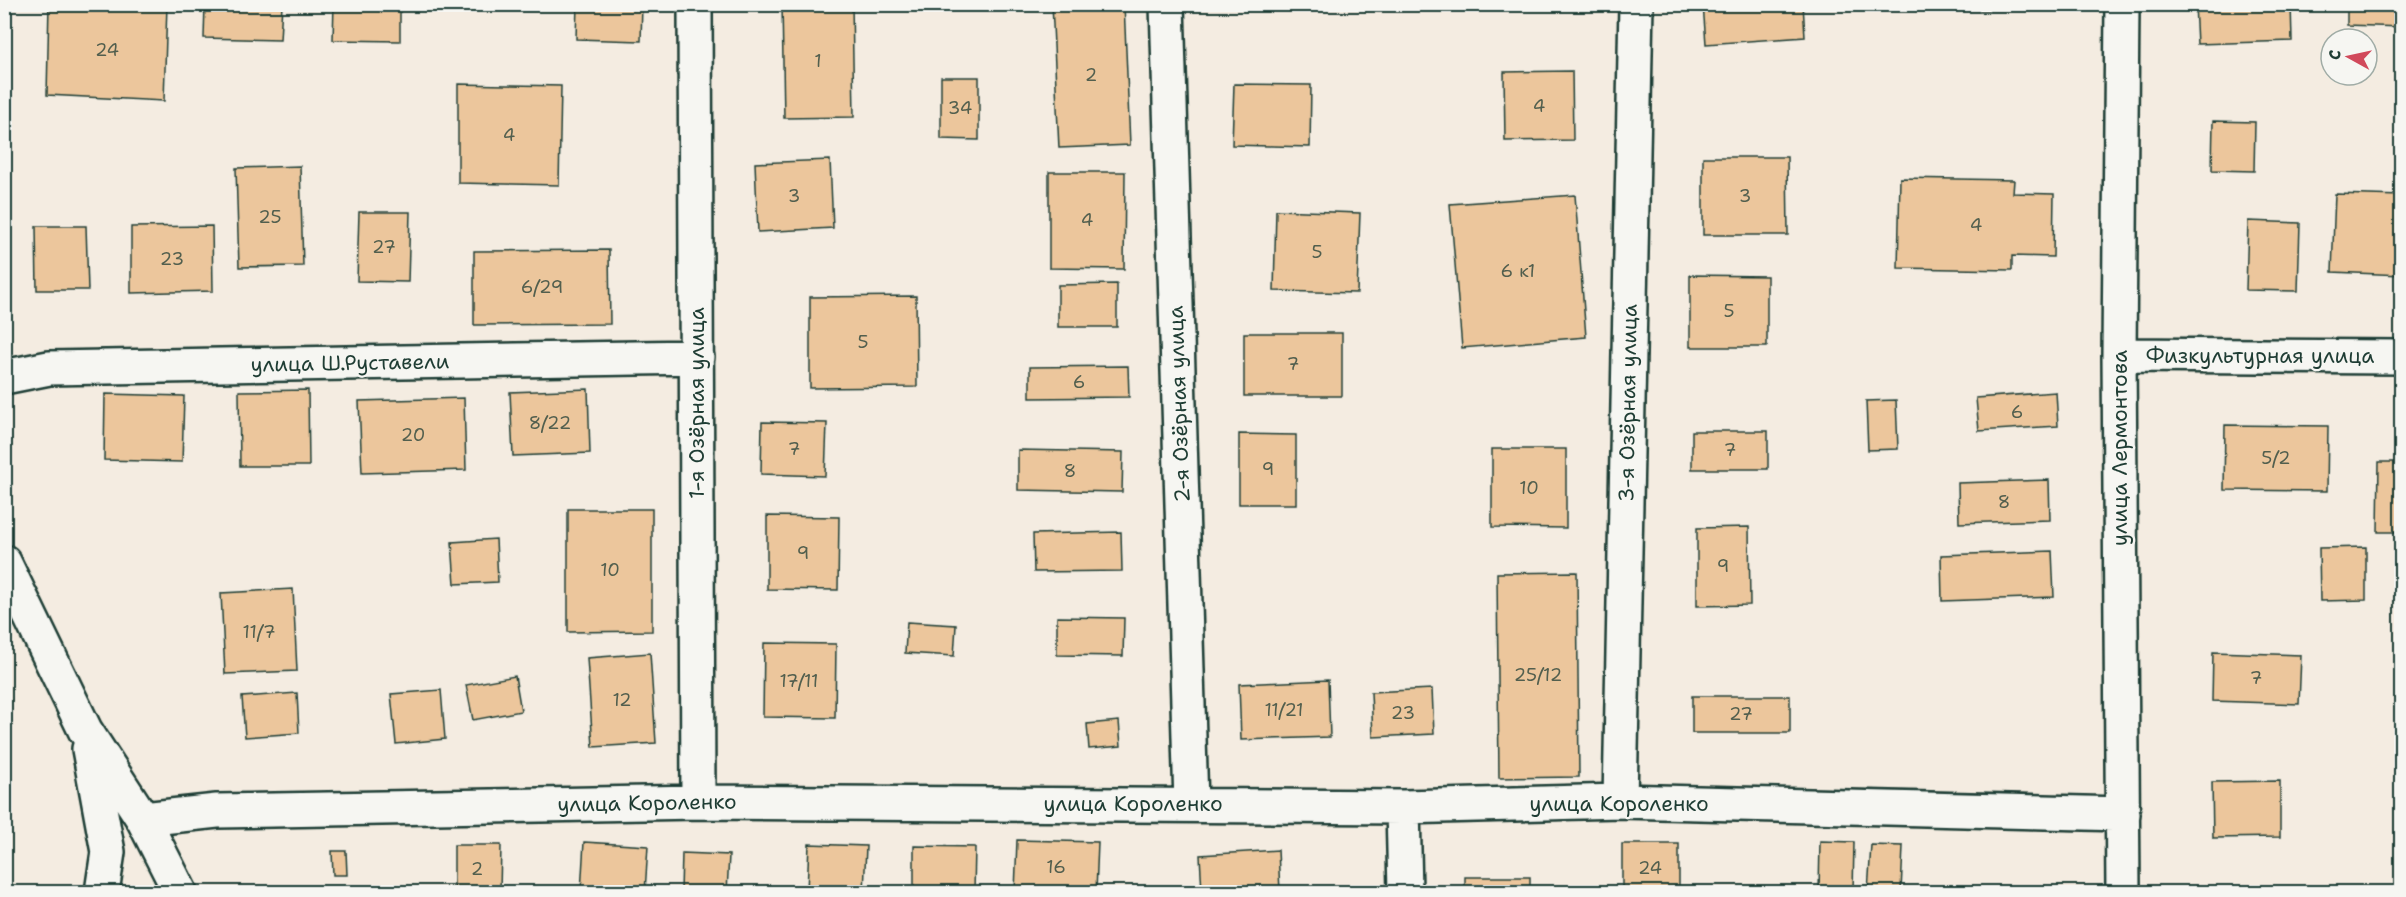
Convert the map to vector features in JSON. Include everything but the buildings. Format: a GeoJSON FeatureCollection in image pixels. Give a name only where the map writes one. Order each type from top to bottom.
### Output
{"type":"FeatureCollection","features":[{"type":"Feature","properties":{"kind":"street","name":"1-я Озёрная улица"},"geometry":{"type":"LineString","coordinates":[[695,4],[698,802]]}},
{"type":"Feature","properties":{"kind":"street","name":"2-я Озёрная улица"},"geometry":{"type":"LineString","coordinates":[[1167,4],[1191,804]]}},
{"type":"Feature","properties":{"kind":"street","name":"3-я Озёрная улица"},"geometry":{"type":"LineString","coordinates":[[1620,801],[1636,4]]}},
{"type":"Feature","properties":{"kind":"street","name":"улица Лермонтова"},"geometry":{"type":"LineString","coordinates":[[2122,4],[2119,355],[2123,892]]}},
{"type":"Feature","properties":{"kind":"street","name":"Физкультурная улица"},"geometry":{"type":"LineString","coordinates":[[2119,355],[2402,357]]}},
{"type":"Feature","properties":{"kind":"street","name":"улица Ш.Руставели"},"geometry":{"type":"LineString","coordinates":[[4,377],[49,368],[697,357]]}},
{"type":"Feature","properties":{"kind":"street"},"geometry":{"type":"LineString","coordinates":[[4,562],[85,730],[143,819],[180,892]]}},
{"type":"Feature","properties":{"kind":"street"},"geometry":{"type":"LineString","coordinates":[[85,730],[108,852],[102,892]]}},
{"type":"Feature","properties":{"kind":"street","name":"улица Короленко"},"geometry":{"type":"LineString","coordinates":[[143,819],[217,811],[698,802],[1403,807],[1620,801],[2123,814]]}},
{"type":"Feature","properties":{"kind":"street"},"geometry":{"type":"LineString","coordinates":[[1403,807],[1405,892]]}}]}
